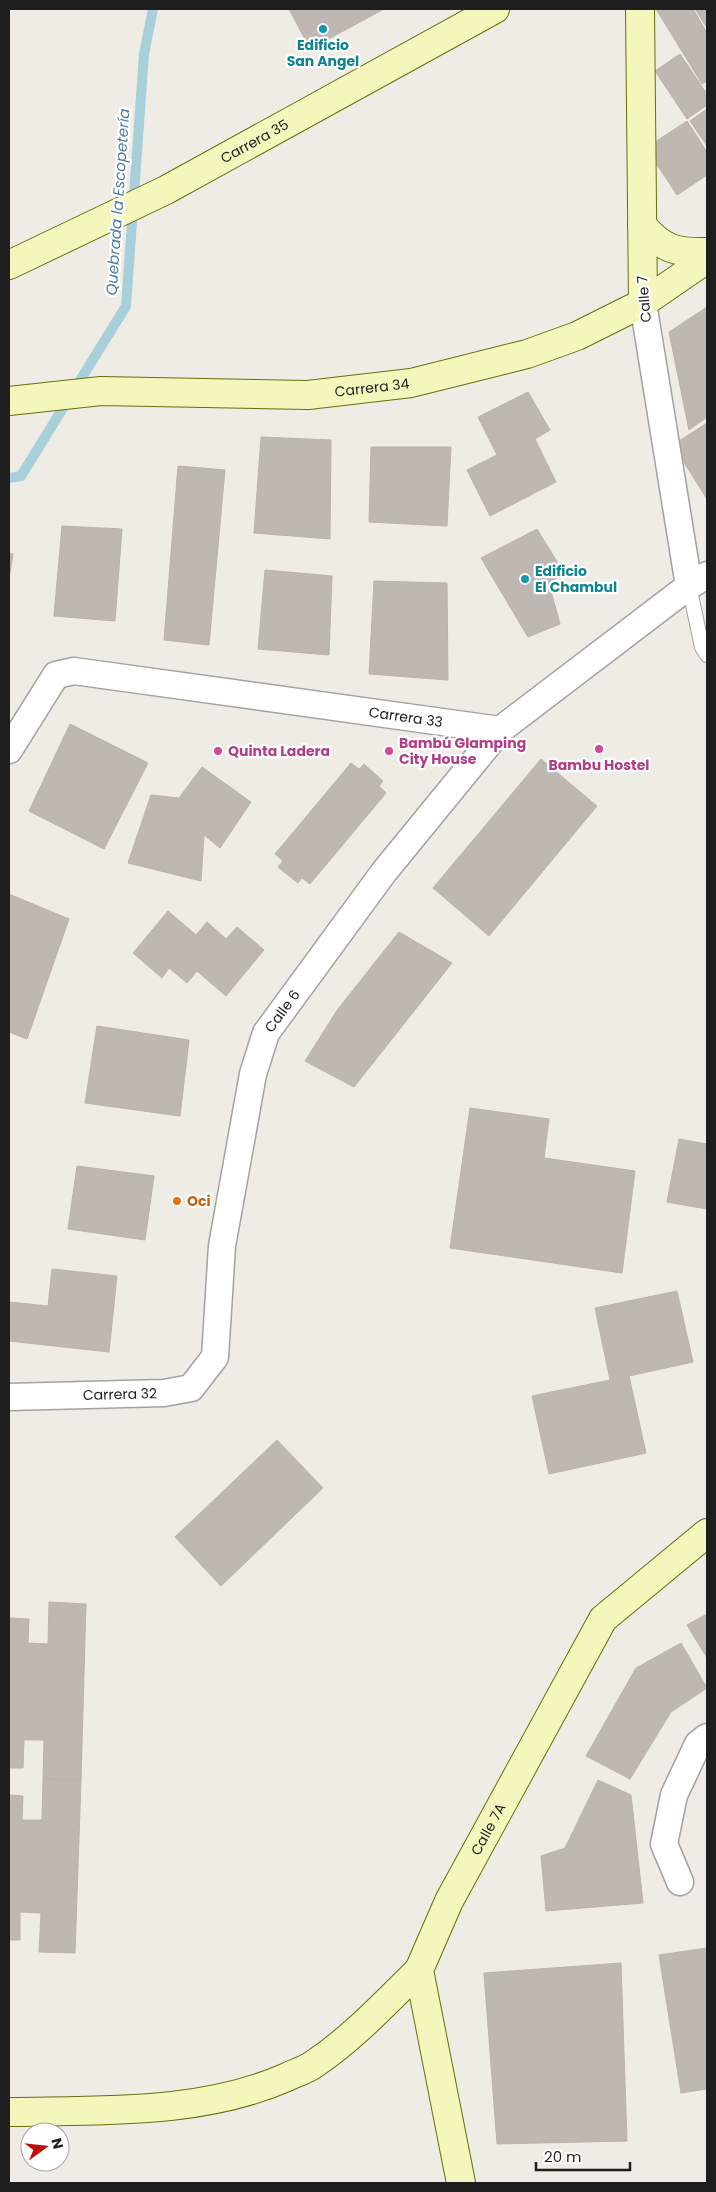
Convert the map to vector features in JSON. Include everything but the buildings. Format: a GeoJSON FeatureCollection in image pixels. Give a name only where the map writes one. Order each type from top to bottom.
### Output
{"type":"FeatureCollection","features":[{"type":"Feature","properties":{"kind":"street","name":"Carrera 35"},"geometry":{"type":"LineString","coordinates":[[9,265],[166,190],[495,9]]}},
{"type":"Feature","properties":{"kind":"street","name":"Calle 7"},"geometry":{"type":"LineString","coordinates":[[640,9],[643,303],[698,580]]}},
{"type":"Feature","properties":{"kind":"street"},"geometry":{"type":"LineString","coordinates":[[642,225],[656,242],[677,252],[707,252]]}},
{"type":"Feature","properties":{"kind":"street","name":"Carrera 34"},"geometry":{"type":"LineString","coordinates":[[18,400],[101,391],[308,395],[411,383],[526,354],[577,336],[643,303],[707,259]]}},
{"type":"Feature","properties":{"kind":"street"},"geometry":{"type":"LineString","coordinates":[[500,730],[698,580]]}},
{"type":"Feature","properties":{"kind":"street","name":"Carrera 33"},"geometry":{"type":"LineString","coordinates":[[9,750],[56,675],[74,671],[500,730]]}},
{"type":"Feature","properties":{"kind":"street","name":"Calle 6"},"geometry":{"type":"LineString","coordinates":[[216,1357],[222,1246],[253,1074],[266,1033],[384,872],[500,730]]}},
{"type":"Feature","properties":{"kind":"street","name":"Carrera 32"},"geometry":{"type":"LineString","coordinates":[[9,1397],[164,1393],[192,1388],[216,1357]]}},
{"type":"Feature","properties":{"kind":"street","name":"Calle 7A"},"geometry":{"type":"LineString","coordinates":[[419,1970],[449,1901],[603,1619],[707,1533]]}},
{"type":"Feature","properties":{"kind":"street"},"geometry":{"type":"LineString","coordinates":[[680,1882],[664,1844],[674,1795],[698,1744],[707,1737]]}},
{"type":"Feature","properties":{"kind":"street"},"geometry":{"type":"LineString","coordinates":[[9,2112],[140,2109],[222,2098],[266,2086],[314,2065],[362,2024],[419,1970]]}},
{"type":"Feature","properties":{"kind":"street"},"geometry":{"type":"LineString","coordinates":[[419,1970],[461,2183]]}},
{"type":"Feature","properties":{"kind":"lane"},"geometry":{"type":"LineString","coordinates":[[698,580],[702,647],[707,655]]}},
{"type":"Feature","properties":{"kind":"waterway","name":"Quebrada la Escopetería"},"geometry":{"type":"LineString","coordinates":[[9,478],[21,476],[126,306],[144,54],[153,9]]}},
{"type":"Feature","properties":{"kind":"place","name":"Edificio San Angel"},"geometry":{"type":"Point","coordinates":[323,29]}},
{"type":"Feature","properties":{"kind":"place","name":"Edificio El Chambul"},"geometry":{"type":"Point","coordinates":[525,579]}},
{"type":"Feature","properties":{"kind":"place","name":"Bambu Hostel"},"geometry":{"type":"Point","coordinates":[599,749]}},
{"type":"Feature","properties":{"kind":"place","name":"Quinta Ladera"},"geometry":{"type":"Point","coordinates":[218,751]}},
{"type":"Feature","properties":{"kind":"place","name":"Bambú Glamping City House"},"geometry":{"type":"Point","coordinates":[389,751]}},
{"type":"Feature","properties":{"kind":"place","name":"Oci"},"geometry":{"type":"Point","coordinates":[177,1201]}}]}
